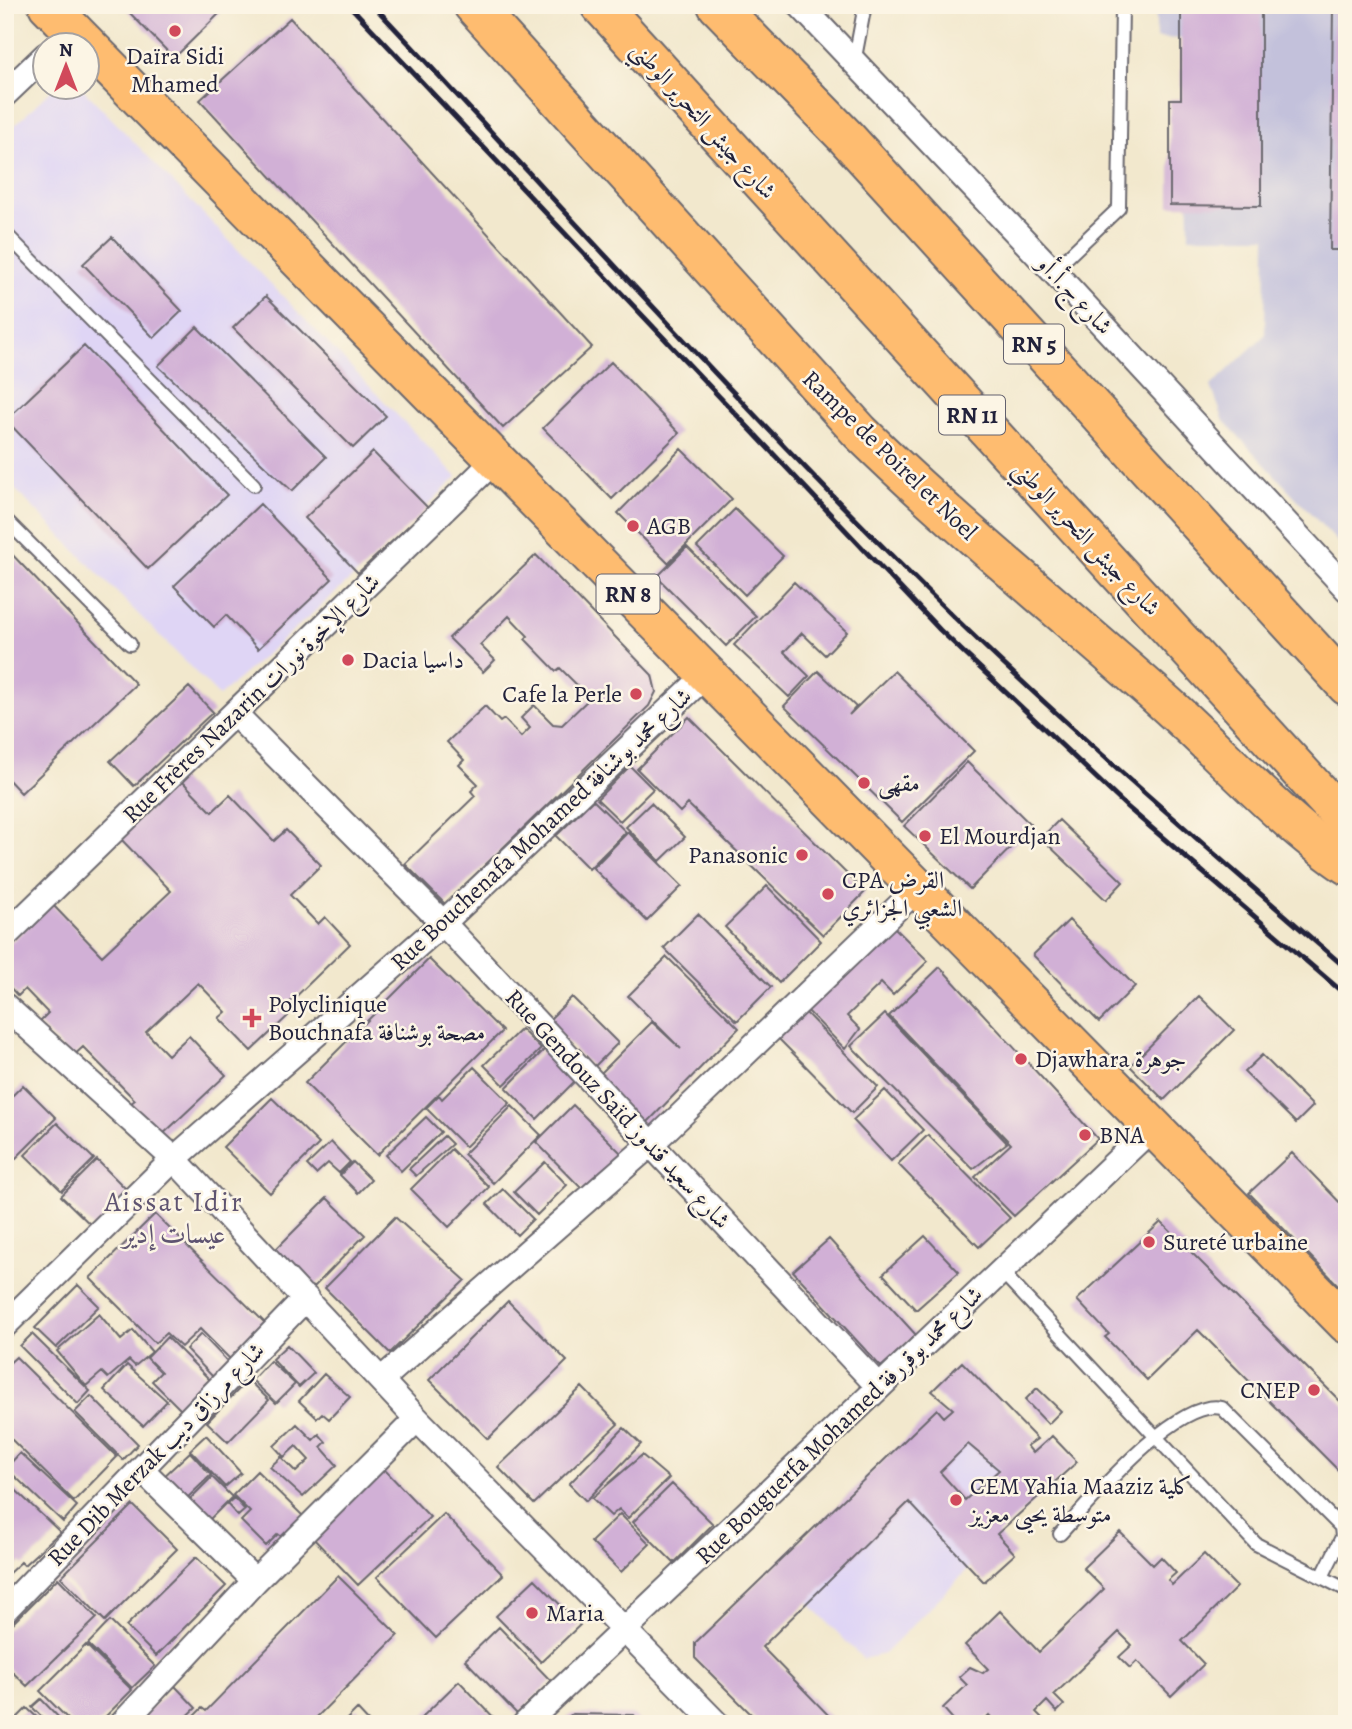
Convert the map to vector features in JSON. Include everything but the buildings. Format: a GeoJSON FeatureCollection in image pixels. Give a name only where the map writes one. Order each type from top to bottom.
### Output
{"type":"FeatureCollection","features":[{"type":"Feature","properties":{"kind":"main road","name":"Rampe de Poirel et Noel"},"geometry":{"type":"LineString","coordinates":[[473,5],[860,432],[926,496],[1108,652],[1295,823],[1347,865]]}},
{"type":"Feature","properties":{"kind":"main road","name":"شارع جيش التحرير الوطني"},"geometry":{"type":"LineString","coordinates":[[600,5],[1347,823]]}},
{"type":"Feature","properties":{"kind":"main road","name":"RN 5"},"geometry":{"type":"LineString","coordinates":[[718,5],[844,135],[1347,686]]}},
{"type":"Feature","properties":{"kind":"main road","name":"RN 8"},"geometry":{"type":"LineString","coordinates":[[102,79],[496,459],[1347,1324]]}},
{"type":"Feature","properties":{"kind":"street","name":"شارع ج.أ.أو"},"geometry":{"type":"LineString","coordinates":[[800,5],[854,65],[1053,271],[1347,589]]}},
{"type":"Feature","properties":{"kind":"street"},"geometry":{"type":"LineString","coordinates":[[5,94],[32,62]]}},
{"type":"Feature","properties":{"kind":"street","name":"Rue Frères Nazarin شارع الإخوة نورات"},"geometry":{"type":"LineString","coordinates":[[5,936],[236,715],[496,459]]}},
{"type":"Feature","properties":{"kind":"street","name":"Rue Bouchenafa Mohamed شارع محمد بوشنافة"},"geometry":{"type":"LineString","coordinates":[[5,1325],[174,1159],[443,923],[707,674]]}},
{"type":"Feature","properties":{"kind":"street","name":"Rue Gendouz Saïd شارع سعيد قندوز"},"geometry":{"type":"LineString","coordinates":[[236,715],[443,923],[879,1387]]}},
{"type":"Feature","properties":{"kind":"street"},"geometry":{"type":"LineString","coordinates":[[382,1379],[652,1143],[918,888]]}},
{"type":"Feature","properties":{"kind":"street"},"geometry":{"type":"LineString","coordinates":[[5,1006],[174,1159],[417,1419],[717,1724]]}},
{"type":"Feature","properties":{"kind":"street","name":"Rue Bouguerfa Mohamed شارع محمد بوقررفة"},"geometry":{"type":"LineString","coordinates":[[525,1724],[1153,1127]]}},
{"type":"Feature","properties":{"kind":"street","name":"Rue Dib Merzak شارع مرزاق ديب"},"geometry":{"type":"LineString","coordinates":[[5,1610],[306,1298]]}},
{"type":"Feature","properties":{"kind":"street"},"geometry":{"type":"LineString","coordinates":[[122,1724],[255,1581],[417,1419]]}},
{"type":"Feature","properties":{"kind":"street"},"geometry":{"type":"LineString","coordinates":[[141,1469],[255,1581]]}},
{"type":"Feature","properties":{"kind":"lane"},"geometry":{"type":"LineString","coordinates":[[854,65],[865,5]]}},
{"type":"Feature","properties":{"kind":"lane"},"geometry":{"type":"LineString","coordinates":[[1053,271],[1119,208],[1122,5]]}},
{"type":"Feature","properties":{"kind":"lane"},"geometry":{"type":"LineString","coordinates":[[5,233],[254,485]]}},
{"type":"Feature","properties":{"kind":"lane"},"geometry":{"type":"LineString","coordinates":[[5,519],[130,644]]}},
{"type":"Feature","properties":{"kind":"lane"},"geometry":{"type":"LineString","coordinates":[[1002,1271],[1157,1433],[1256,1544],[1347,1590]]}},
{"type":"Feature","properties":{"kind":"lane"},"geometry":{"type":"LineString","coordinates":[[1060,1534],[1157,1433],[1201,1408],[1222,1408],[1341,1527],[1342,1537],[1322,1577]]}},
{"type":"Feature","properties":{"kind":"shaded area"},"geometry":{"type":"Polygon","coordinates":[[[1156,5],[1347,5],[1347,552],[1224,421],[1211,386],[1265,335],[1266,237],[1189,237],[1187,39],[1156,38],[1156,5]]]}},
{"type":"Feature","properties":{"kind":"shaded area"},"geometry":{"type":"Polygon","coordinates":[[[39,102],[95,102],[457,477],[358,573],[219,696],[5,479],[5,135],[39,102]]]}},
{"type":"Feature","properties":{"kind":"shaded area","name":"CEM Yahia Maaziz كلية متوسطة يحيى معزيز"},"geometry":{"type":"Polygon","coordinates":[[[962,1362],[1037,1439],[1027,1446],[1033,1452],[1052,1436],[1077,1462],[998,1534],[1015,1554],[970,1567],[884,1654],[863,1659],[808,1602],[892,1518],[861,1482],[937,1409],[944,1417],[952,1410],[932,1391],[962,1362]]]}},
{"type":"Feature","properties":{"kind":"railway"},"geometry":{"type":"LineString","coordinates":[[349,5],[940,630],[1126,806],[1347,996]]}},
{"type":"Feature","properties":{"kind":"railway"},"geometry":{"type":"LineString","coordinates":[[373,5],[731,390],[877,541],[1048,706],[1347,969]]}},
{"type":"Feature","properties":{"kind":"place","name":"Daïra Sidi Mhamed"},"geometry":{"type":"Point","coordinates":[175,31]}},
{"type":"Feature","properties":{"kind":"place","name":"AGB"},"geometry":{"type":"Point","coordinates":[633,526]}},
{"type":"Feature","properties":{"kind":"place","name":"Dacia داسيا"},"geometry":{"type":"Point","coordinates":[348,660]}},
{"type":"Feature","properties":{"kind":"place","name":"Cafe la Perle"},"geometry":{"type":"Point","coordinates":[636,694]}},
{"type":"Feature","properties":{"kind":"place","name":"مقهى"},"geometry":{"type":"Point","coordinates":[864,783]}},
{"type":"Feature","properties":{"kind":"place","name":"El Mourdjan"},"geometry":{"type":"Point","coordinates":[925,836]}},
{"type":"Feature","properties":{"kind":"place","name":"Panasonic"},"geometry":{"type":"Point","coordinates":[802,855]}},
{"type":"Feature","properties":{"kind":"place","name":"CPA القرض الشعبي الجزائري"},"geometry":{"type":"Point","coordinates":[828,894]}},
{"type":"Feature","properties":{"kind":"place","name":"Polyclinique Bouchnafa مصحة بوشنافة"},"geometry":{"type":"Point","coordinates":[252,1018]}},
{"type":"Feature","properties":{"kind":"place","name":"Djawhara جوهرة"},"geometry":{"type":"Point","coordinates":[1021,1059]}},
{"type":"Feature","properties":{"kind":"place","name":"BNA"},"geometry":{"type":"Point","coordinates":[1085,1135]}},
{"type":"Feature","properties":{"kind":"place","name":"Sureté urbaine"},"geometry":{"type":"Point","coordinates":[1149,1242]}},
{"type":"Feature","properties":{"kind":"place","name":"CNEP"},"geometry":{"type":"Point","coordinates":[1314,1390]}},
{"type":"Feature","properties":{"kind":"place","name":"CEM Yahia Maaziz كلية متوسطة يحيى معزيز"},"geometry":{"type":"Point","coordinates":[956,1500]}},
{"type":"Feature","properties":{"kind":"place","name":"Maria"},"geometry":{"type":"Point","coordinates":[532,1613]}},
{"type":"Feature","properties":{"kind":"district","name":"Aissat Idir عيسات إدير"},"geometry":{"type":"Point","coordinates":[174,1218]}}]}
